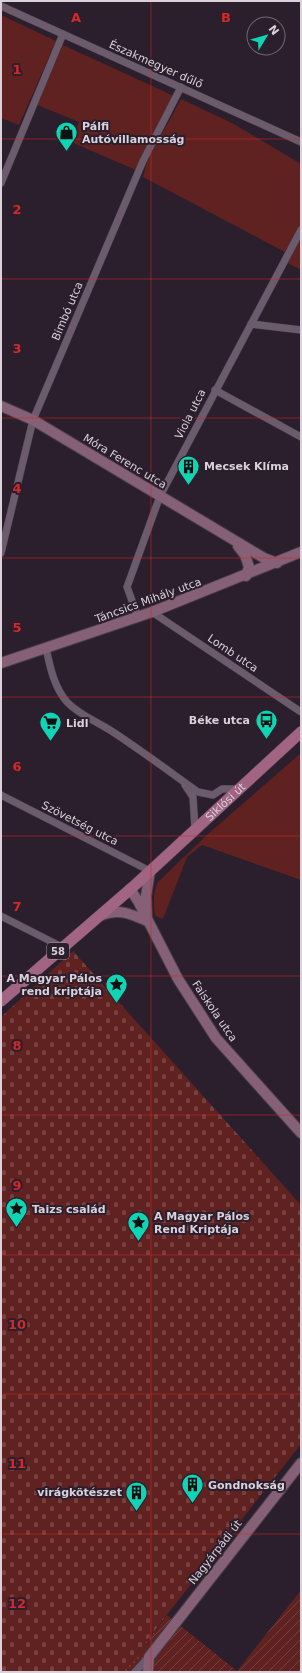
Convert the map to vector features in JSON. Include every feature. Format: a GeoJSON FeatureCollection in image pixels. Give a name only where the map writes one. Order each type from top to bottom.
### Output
{"type":"FeatureCollection","features":[{"type":"Feature","properties":{"kind":"main road","name":"Siklósi út"},"geometry":{"type":"LineString","coordinates":[[150,871],[301,732]]}},
{"type":"Feature","properties":{"kind":"main road","name":"58"},"geometry":{"type":"LineString","coordinates":[[1,1001],[150,871]]}},
{"type":"Feature","properties":{"kind":"street","name":"Északmegyer dűlő"},"geometry":{"type":"LineString","coordinates":[[1,6],[301,142]]}},
{"type":"Feature","properties":{"kind":"street"},"geometry":{"type":"LineString","coordinates":[[1,183],[63,34]]}},
{"type":"Feature","properties":{"kind":"street","name":"Bimbó utca"},"geometry":{"type":"LineString","coordinates":[[1,553],[33,420],[143,161],[182,88]]}},
{"type":"Feature","properties":{"kind":"street","name":"Viola utca"},"geometry":{"type":"LineString","coordinates":[[138,617],[127,587],[160,496],[301,230]]}},
{"type":"Feature","properties":{"kind":"street"},"geometry":{"type":"LineString","coordinates":[[251,324],[301,330]]}},
{"type":"Feature","properties":{"kind":"street"},"geometry":{"type":"LineString","coordinates":[[215,390],[301,437]]}},
{"type":"Feature","properties":{"kind":"street","name":"Móra Ferenc utca"},"geometry":{"type":"LineString","coordinates":[[1,406],[33,420],[264,558],[277,563]]}},
{"type":"Feature","properties":{"kind":"street","name":"Móra Ferenc utca"},"geometry":{"type":"LineString","coordinates":[[235,541],[245,555],[250,567],[246,576]]}},
{"type":"Feature","properties":{"kind":"street","name":"Táncsics Mihály utca"},"geometry":{"type":"LineString","coordinates":[[1,663],[152,612],[246,576],[301,552]]}},
{"type":"Feature","properties":{"kind":"street","name":"Lomb utca"},"geometry":{"type":"LineString","coordinates":[[152,612],[301,712]]}},
{"type":"Feature","properties":{"kind":"street"},"geometry":{"type":"LineString","coordinates":[[46,648],[52,675],[67,702],[198,792],[205,795],[213,795],[222,789],[239,789]]}},
{"type":"Feature","properties":{"kind":"street"},"geometry":{"type":"LineString","coordinates":[[172,773],[183,783],[193,797],[195,829]]}},
{"type":"Feature","properties":{"kind":"street","name":"Szövetség utca"},"geometry":{"type":"LineString","coordinates":[[1,795],[150,871]]}},
{"type":"Feature","properties":{"kind":"street"},"geometry":{"type":"LineString","coordinates":[[97,917],[112,911],[118,911],[147,921],[146,896],[150,871]]}},
{"type":"Feature","properties":{"kind":"street","name":"Faiskola utca"},"geometry":{"type":"LineString","coordinates":[[130,889],[134,893],[178,979],[216,1038],[301,1133]]}},
{"type":"Feature","properties":{"kind":"street"},"geometry":{"type":"LineString","coordinates":[[1,916],[62,947]]}},
{"type":"Feature","properties":{"kind":"street","name":"Nagyárpádi út"},"geometry":{"type":"LineString","coordinates":[[149,1656],[301,1463]]}},
{"type":"Feature","properties":{"kind":"street"},"geometry":{"type":"LineString","coordinates":[[135,1672],[149,1656]]}},
{"type":"Feature","properties":{"kind":"street"},"geometry":{"type":"LineString","coordinates":[[148,1672],[149,1656]]}},
{"type":"Feature","properties":{"kind":"green space"},"geometry":{"type":"Polygon","coordinates":[[[1,15],[56,41],[19,125],[1,118],[1,15]]]}},
{"type":"Feature","properties":{"kind":"green space"},"geometry":{"type":"Polygon","coordinates":[[[63,45],[174,96],[138,171],[71,142],[79,122],[37,105],[63,45]]]}},
{"type":"Feature","properties":{"kind":"green space"},"geometry":{"type":"Polygon","coordinates":[[[181,99],[232,123],[301,164],[301,224],[285,252],[143,177],[147,161],[181,99]]]}},
{"type":"Feature","properties":{"kind":"green space"},"geometry":{"type":"Polygon","coordinates":[[[301,236],[301,270],[286,262],[301,236]]]}},
{"type":"Feature","properties":{"kind":"green space"},"geometry":{"type":"Polygon","coordinates":[[[301,753],[301,880],[202,845],[187,857],[163,919],[155,916],[154,894],[158,882],[208,834],[301,753]]]}},
{"type":"Feature","properties":{"kind":"green space"},"geometry":{"type":"Polygon","coordinates":[[[73,951],[301,1205],[301,1444],[122,1672],[1,1672],[1,1017],[73,951]]]}},
{"type":"Feature","properties":{"kind":"green space"},"geometry":{"type":"Polygon","coordinates":[[[301,1590],[301,1672],[140,1672],[141,1654],[167,1615],[237,1671],[301,1590]]]}},
{"type":"Feature","properties":{"kind":"green space"},"geometry":{"type":"Polygon","coordinates":[[[167,1615],[141,1654],[140,1672],[122,1672],[167,1615]]]}},
{"type":"Feature","properties":{"kind":"place","name":"Pálfi Autóvillamosság"},"geometry":{"type":"Point","coordinates":[67,152]}},
{"type":"Feature","properties":{"kind":"place","name":"Mecsek Klíma"},"geometry":{"type":"Point","coordinates":[188,486]}},
{"type":"Feature","properties":{"kind":"place","name":"Béke utca"},"geometry":{"type":"Point","coordinates":[266,740]}},
{"type":"Feature","properties":{"kind":"place","name":"Lidl"},"geometry":{"type":"Point","coordinates":[51,742]}},
{"type":"Feature","properties":{"kind":"place","name":"A Magyar Pálos rend kriptája"},"geometry":{"type":"Point","coordinates":[117,1004]}},
{"type":"Feature","properties":{"kind":"place","name":"Taizs család"},"geometry":{"type":"Point","coordinates":[17,1228]}},
{"type":"Feature","properties":{"kind":"place","name":"A Magyar Pálos Rend Kriptája"},"geometry":{"type":"Point","coordinates":[138,1242]}},
{"type":"Feature","properties":{"kind":"place","name":"Gondnokság"},"geometry":{"type":"Point","coordinates":[192,1504]}},
{"type":"Feature","properties":{"kind":"place","name":"virágkötészet"},"geometry":{"type":"Point","coordinates":[137,1512]}}]}
